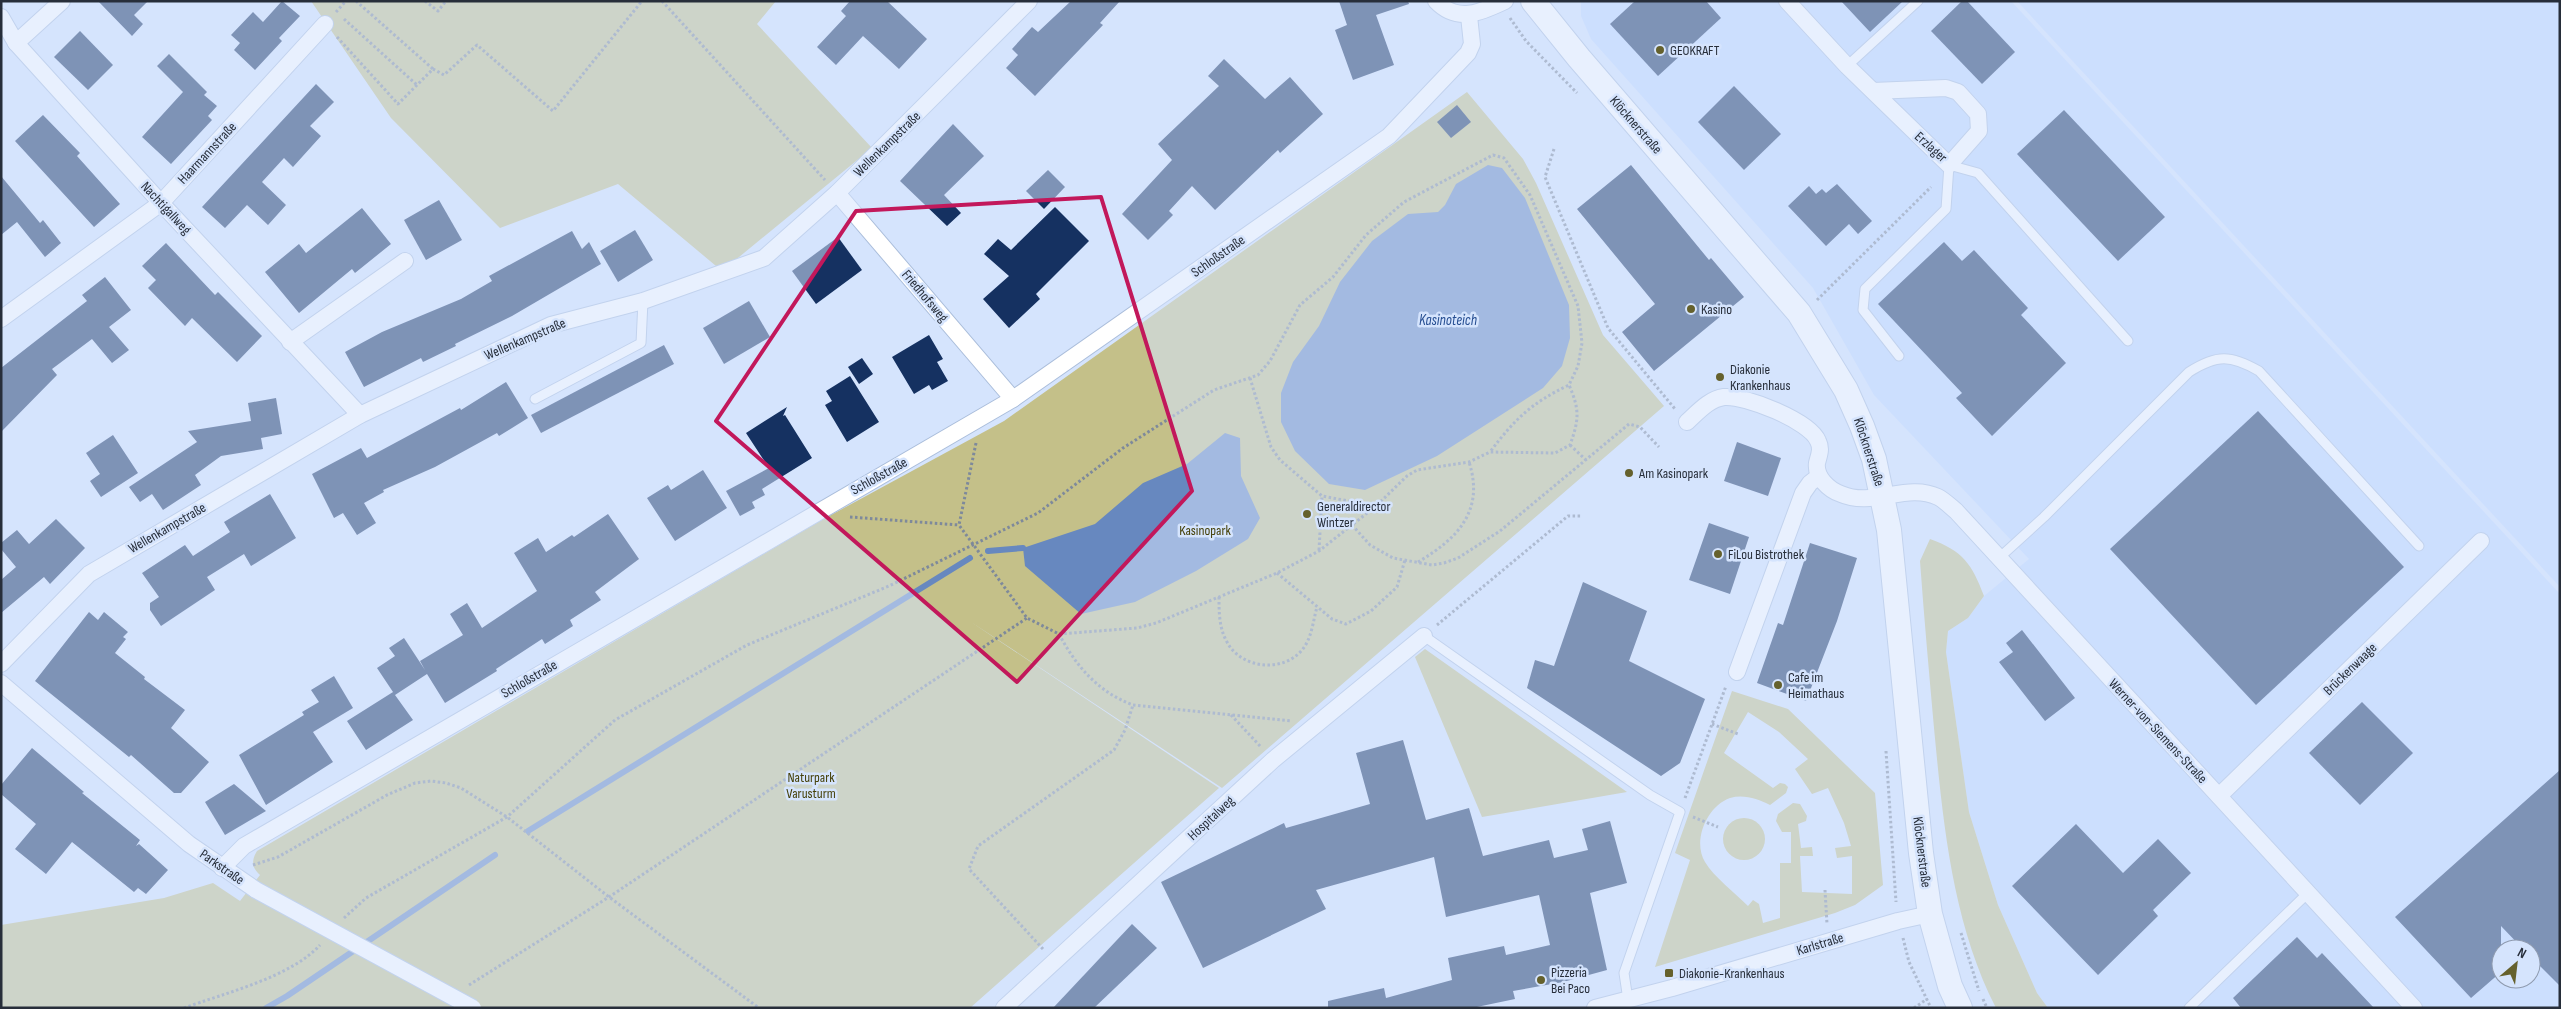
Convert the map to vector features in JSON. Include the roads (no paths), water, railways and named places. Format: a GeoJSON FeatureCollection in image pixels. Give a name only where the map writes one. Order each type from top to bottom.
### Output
{"type":"FeatureCollection","features":[{"type":"Feature","properties":{"kind":"main road","name":"Klöcknerstraße"},"geometry":{"type":"LineString","coordinates":[[1533,1],[1579,58],[1799,313],[1846,390],[1862,426],[1883,497],[1889,530],[1921,853],[1930,914],[1950,986],[1960,1008]]}},
{"type":"Feature","properties":{"kind":"street"},"geometry":{"type":"LineString","coordinates":[[16,43],[62,1]]}},
{"type":"Feature","properties":{"kind":"street","name":"Wellenkampstraße"},"geometry":{"type":"LineString","coordinates":[[1,664],[89,574],[360,415],[552,325],[643,301],[764,258],[837,193],[1029,1]]}},
{"type":"Feature","properties":{"kind":"street"},"geometry":{"type":"LineString","coordinates":[[1436,1],[1446,11],[1458,16],[1469,16],[1502,3]]}},
{"type":"Feature","properties":{"kind":"street","name":"Erzlager"},"geometry":{"type":"LineString","coordinates":[[1787,1],[1847,66],[1949,165],[1979,131],[1978,114],[1958,92],[1946,88],[1873,91]]}},
{"type":"Feature","properties":{"kind":"street","name":"Schloßstraße"},"geometry":{"type":"LineString","coordinates":[[222,868],[244,846],[1012,399],[1389,136],[1468,53],[1472,44],[1469,16]]}},
{"type":"Feature","properties":{"kind":"street","name":"Nachtigallweg"},"geometry":{"type":"LineString","coordinates":[[1,17],[16,43],[160,203],[360,415]]}},
{"type":"Feature","properties":{"kind":"street","name":"Haarmannstraße"},"geometry":{"type":"LineString","coordinates":[[1,319],[160,203],[330,18]]}},
{"type":"Feature","properties":{"kind":"street","name":"Friedhofsweg"},"geometry":{"type":"LineString","coordinates":[[837,193],[1012,399]]}},
{"type":"Feature","properties":{"kind":"street"},"geometry":{"type":"LineString","coordinates":[[290,342],[405,261]]}},
{"type":"Feature","properties":{"kind":"street"},"geometry":{"type":"LineString","coordinates":[[1687,422],[1705,406],[1724,397],[1735,398],[1792,418],[1804,425],[1819,441],[1820,452],[1816,466],[1826,485],[1838,494],[1853,499],[1864,500],[1883,497]]}},
{"type":"Feature","properties":{"kind":"street"},"geometry":{"type":"LineString","coordinates":[[1737,672],[1803,493],[1810,483],[1820,476]]}},
{"type":"Feature","properties":{"kind":"street","name":"Werner-von-Siemens-Straße"},"geometry":{"type":"LineString","coordinates":[[1883,497],[1914,492],[1937,497],[1956,511],[2414,1008]]}},
{"type":"Feature","properties":{"kind":"street","name":"Brückenwaage"},"geometry":{"type":"LineString","coordinates":[[2219,796],[2481,541]]}},
{"type":"Feature","properties":{"kind":"street","name":"Hospitalweg"},"geometry":{"type":"LineString","coordinates":[[1004,1008],[1273,760],[1424,636]]}},
{"type":"Feature","properties":{"kind":"street","name":"Parkstraße"},"geometry":{"type":"LineString","coordinates":[[1,682],[189,844],[222,868],[256,890],[473,1008]]}},
{"type":"Feature","properties":{"kind":"street","name":"Karlstraße"},"geometry":{"type":"LineString","coordinates":[[1595,1008],[1628,1000],[1654,1001],[1832,941],[1898,921],[1930,914]]}},
{"type":"Feature","properties":{"kind":"lane"},"geometry":{"type":"LineString","coordinates":[[1847,66],[1918,1]]}},
{"type":"Feature","properties":{"kind":"lane"},"geometry":{"type":"LineString","coordinates":[[1899,356],[1864,310],[1865,289],[1946,209],[1949,165],[1978,173],[2128,342]]}},
{"type":"Feature","properties":{"kind":"lane"},"geometry":{"type":"LineString","coordinates":[[535,399],[641,343],[643,301]]}},
{"type":"Feature","properties":{"kind":"lane"},"geometry":{"type":"LineString","coordinates":[[1999,558],[2044,518],[2189,372],[2204,362],[2225,358],[2240,360],[2259,371],[2419,546]]}},
{"type":"Feature","properties":{"kind":"lane"},"geometry":{"type":"LineString","coordinates":[[1424,636],[1650,795],[1680,812],[1624,973],[1628,1000]]}},
{"type":"Feature","properties":{"kind":"lane"},"geometry":{"type":"LineString","coordinates":[[2188,1008],[2308,894]]}},
{"type":"Feature","properties":{"kind":"water","name":"Kasinoteich"},"geometry":{"type":"Polygon","coordinates":[[[1488,165],[1502,168],[1525,198],[1569,305],[1570,338],[1562,366],[1543,388],[1437,456],[1365,490],[1329,484],[1295,451],[1281,422],[1281,393],[1293,362],[1319,326],[1340,282],[1372,241],[1408,214],[1438,212],[1445,205],[1456,184],[1488,165]]]}},
{"type":"Feature","properties":{"kind":"water"},"geometry":{"type":"Polygon","coordinates":[[[1225,433],[1240,438],[1241,476],[1260,518],[1248,539],[1196,571],[1135,602],[1081,614],[1025,566],[1023,548],[1095,524],[1143,483],[1187,464],[1225,433]]]}},
{"type":"Feature","properties":{"kind":"waterway"},"geometry":{"type":"LineString","coordinates":[[988,551],[1023,548]]}},
{"type":"Feature","properties":{"kind":"waterway"},"geometry":{"type":"LineString","coordinates":[[528,831],[970,558]]}},
{"type":"Feature","properties":{"kind":"waterway"},"geometry":{"type":"LineString","coordinates":[[266,1008],[287,996],[495,855]]}},
{"type":"Feature","properties":{"kind":"place","name":"GEOKRAFT"},"geometry":{"type":"Point","coordinates":[1660,50]}},
{"type":"Feature","properties":{"kind":"place","name":"Kasino"},"geometry":{"type":"Point","coordinates":[1691,309]}},
{"type":"Feature","properties":{"kind":"place","name":"Diakonie Krankenhaus"},"geometry":{"type":"Point","coordinates":[1720,377]}},
{"type":"Feature","properties":{"kind":"place","name":"Am Kasinopark"},"geometry":{"type":"Point","coordinates":[1629,473]}},
{"type":"Feature","properties":{"kind":"place","name":"Generaldirector Wintzer"},"geometry":{"type":"Point","coordinates":[1307,514]}},
{"type":"Feature","properties":{"kind":"place","name":"FiLou Bistrothek"},"geometry":{"type":"Point","coordinates":[1718,554]}},
{"type":"Feature","properties":{"kind":"place","name":"Cafe im Heimathaus"},"geometry":{"type":"Point","coordinates":[1778,685]}},
{"type":"Feature","properties":{"kind":"place","name":"Diakonie-Krankenhaus"},"geometry":{"type":"Point","coordinates":[1669,973]}},
{"type":"Feature","properties":{"kind":"place","name":"Pizzeria Bei Paco"},"geometry":{"type":"Point","coordinates":[1541,980]}},
{"type":"Feature","properties":{"kind":"park label","name":"Kasinopark"},"geometry":{"type":"Point","coordinates":[1205,530]}},
{"type":"Feature","properties":{"kind":"park label","name":"Naturpark Varusturm"},"geometry":{"type":"Point","coordinates":[811,786]}}]}
